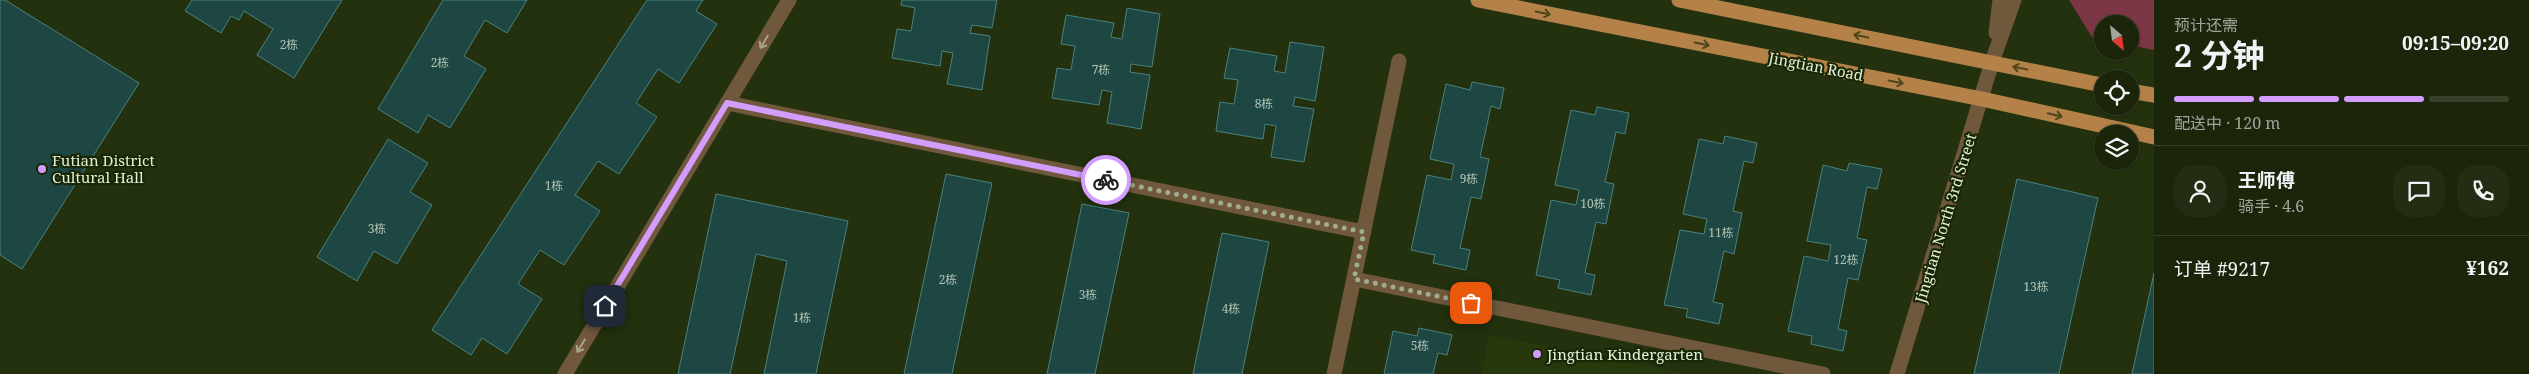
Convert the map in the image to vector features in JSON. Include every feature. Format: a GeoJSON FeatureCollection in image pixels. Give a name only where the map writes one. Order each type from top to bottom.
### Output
{"type":"FeatureCollection","features":[{"type":"Feature","properties":{"kind":"main road","name":"Jingtian Road"},"geometry":{"type":"LineString","coordinates":[[1478,0],[1982,99],[2154,137]]}},
{"type":"Feature","properties":{"kind":"main road"},"geometry":{"type":"LineString","coordinates":[[1679,0],[2094,83]]}},
{"type":"Feature","properties":{"kind":"main road"},"geometry":{"type":"LineString","coordinates":[[2139,92],[2154,96]]}},
{"type":"Feature","properties":{"kind":"street"},"geometry":{"type":"LineString","coordinates":[[565,374],[789,0]]}},
{"type":"Feature","properties":{"kind":"street","name":"Jingtian North 3rd Street"},"geometry":{"type":"LineString","coordinates":[[1992,62],[2000,0]]}},
{"type":"Feature","properties":{"kind":"street","name":"Jingtian North 3rd Street"},"geometry":{"type":"LineString","coordinates":[[1897,374],[1992,62],[2014,0]]}},
{"type":"Feature","properties":{"kind":"street"},"geometry":{"type":"LineString","coordinates":[[1334,374],[1399,61]]}},
{"type":"Feature","properties":{"kind":"street"},"geometry":{"type":"LineString","coordinates":[[727,103],[1364,232]]}},
{"type":"Feature","properties":{"kind":"street"},"geometry":{"type":"LineString","coordinates":[[1354,279],[1823,374]]}},
{"type":"Feature","properties":{"kind":"shaded area"},"geometry":{"type":"Polygon","coordinates":[[[2069,0],[2154,0],[2154,50],[2139,47],[2139,15],[2094,15],[2094,37],[2069,0]]]}},
{"type":"Feature","properties":{"kind":"shaded area","name":"Jingtian Kindergarten"},"geometry":{"type":"Polygon","coordinates":[[[1489,335],[1688,374],[1481,374],[1489,335]]]}},
{"type":"Feature","properties":{"kind":"building","name":"Futian District Cultural Hall"},"geometry":{"type":"Polygon","coordinates":[[[0,0],[5,0],[139,83],[22,269],[0,255],[0,0]]]}},
{"type":"Feature","properties":{"kind":"building"},"geometry":{"type":"Polygon","coordinates":[[[192,0],[342,0],[294,78],[257,55],[273,29],[244,11],[239,20],[231,16],[221,33],[185,11],[192,0]]]}},
{"type":"Feature","properties":{"kind":"building"},"geometry":{"type":"Polygon","coordinates":[[[443,0],[527,0],[507,33],[485,20],[464,56],[486,69],[450,128],[428,115],[418,133],[378,109],[443,0]]]}},
{"type":"Feature","properties":{"kind":"building"},"geometry":{"type":"Polygon","coordinates":[[[647,0],[703,0],[696,11],[717,24],[679,83],[658,69],[636,103],[657,117],[619,174],[598,161],[575,195],[600,211],[564,265],[540,250],[518,284],[542,299],[507,354],[482,338],[471,355],[432,330],[647,0]]]}},
{"type":"Feature","properties":{"kind":"building"},"geometry":{"type":"Polygon","coordinates":[[[902,0],[997,0],[992,28],[972,25],[970,33],[990,36],[982,90],[947,84],[953,53],[942,51],[940,66],[892,58],[897,29],[911,31],[915,8],[901,5],[902,0]]]}},
{"type":"Feature","properties":{"kind":"building"},"geometry":{"type":"Polygon","coordinates":[[[1127,8],[1160,14],[1152,67],[1131,64],[1130,72],[1150,75],[1141,129],[1107,123],[1112,92],[1102,90],[1099,105],[1052,98],[1057,68],[1071,70],[1075,46],[1061,44],[1066,15],[1114,23],[1111,37],[1122,39],[1127,8]]]}},
{"type":"Feature","properties":{"kind":"building"},"geometry":{"type":"Polygon","coordinates":[[[1290,42],[1324,47],[1315,101],[1295,97],[1293,106],[1314,109],[1304,162],[1271,157],[1276,126],[1265,124],[1263,139],[1216,131],[1220,102],[1234,104],[1238,80],[1224,78],[1230,48],[1277,56],[1274,71],[1285,73],[1290,42]]]}},
{"type":"Feature","properties":{"kind":"building"},"geometry":{"type":"Polygon","coordinates":[[[1472,82],[1504,88],[1500,109],[1491,106],[1480,157],[1489,159],[1481,199],[1471,197],[1460,248],[1470,250],[1466,270],[1433,263],[1435,255],[1411,250],[1427,175],[1451,180],[1454,164],[1430,159],[1446,84],[1470,90],[1472,82]]]}},
{"type":"Feature","properties":{"kind":"building"},"geometry":{"type":"Polygon","coordinates":[[[1597,107],[1629,113],[1625,134],[1616,132],[1605,182],[1614,184],[1606,224],[1596,222],[1585,273],[1595,275],[1591,295],[1558,288],[1560,280],[1536,275],[1551,200],[1576,205],[1579,190],[1555,185],[1571,110],[1595,115],[1597,107]]]}},
{"type":"Feature","properties":{"kind":"building"},"geometry":{"type":"Polygon","coordinates":[[[1725,136],[1757,143],[1753,163],[1744,161],[1733,211],[1742,213],[1734,254],[1724,251],[1713,302],[1723,304],[1719,324],[1686,317],[1688,309],[1664,305],[1680,230],[1704,234],[1707,219],[1683,214],[1699,139],[1723,144],[1725,136]]]}},
{"type":"Feature","properties":{"kind":"building"},"geometry":{"type":"Polygon","coordinates":[[[388,139],[428,163],[410,192],[432,205],[397,264],[374,251],[357,281],[317,257],[388,139]]]}},
{"type":"Feature","properties":{"kind":"building"},"geometry":{"type":"Polygon","coordinates":[[[1849,163],[1882,169],[1877,189],[1867,187],[1857,238],[1867,240],[1858,280],[1848,278],[1838,329],[1847,331],[1843,351],[1811,344],[1812,336],[1788,331],[1804,256],[1828,261],[1831,245],[1807,241],[1823,165],[1847,171],[1849,163]]]}},
{"type":"Feature","properties":{"kind":"building"},"geometry":{"type":"Polygon","coordinates":[[[946,174],[992,183],[952,374],[904,374],[946,174]]]}},
{"type":"Feature","properties":{"kind":"building"},"geometry":{"type":"Polygon","coordinates":[[[2017,179],[2098,198],[2059,374],[1974,374],[2017,179]]]}},
{"type":"Feature","properties":{"kind":"building"},"geometry":{"type":"Polygon","coordinates":[[[716,194],[848,221],[816,374],[764,374],[787,261],[756,254],[730,374],[678,374],[716,194]]]}},
{"type":"Feature","properties":{"kind":"building"},"geometry":{"type":"Polygon","coordinates":[[[1082,204],[1129,213],[1095,374],[1047,374],[1082,204]]]}},
{"type":"Feature","properties":{"kind":"building"},"geometry":{"type":"Polygon","coordinates":[[[1222,233],[1269,242],[1242,374],[1193,374],[1222,233]]]}},
{"type":"Feature","properties":{"kind":"building"},"geometry":{"type":"Polygon","coordinates":[[[2154,273],[2154,374],[2132,374],[2154,273]]]}},
{"type":"Feature","properties":{"kind":"building"},"geometry":{"type":"Polygon","coordinates":[[[1419,328],[1452,335],[1447,355],[1438,353],[1433,374],[1384,374],[1393,331],[1417,336],[1419,328]]]}},
{"type":"Feature","properties":{"kind":"way so far"},"geometry":{"type":"LineString","coordinates":[[1106,180],[1364,232],[1354,279],[1471,303]]}},
{"type":"Feature","properties":{"kind":"place","name":"Futian District Cultural Hall"},"geometry":{"type":"Point","coordinates":[42,169]}},
{"type":"Feature","properties":{"kind":"place","name":"Jingtian Kindergarten"},"geometry":{"type":"Point","coordinates":[1537,354]}},
{"type":"Feature","properties":{"kind":"route"},"geometry":{"type":"LineString","coordinates":[[605,306],[727,103],[1106,180]]}}]}
